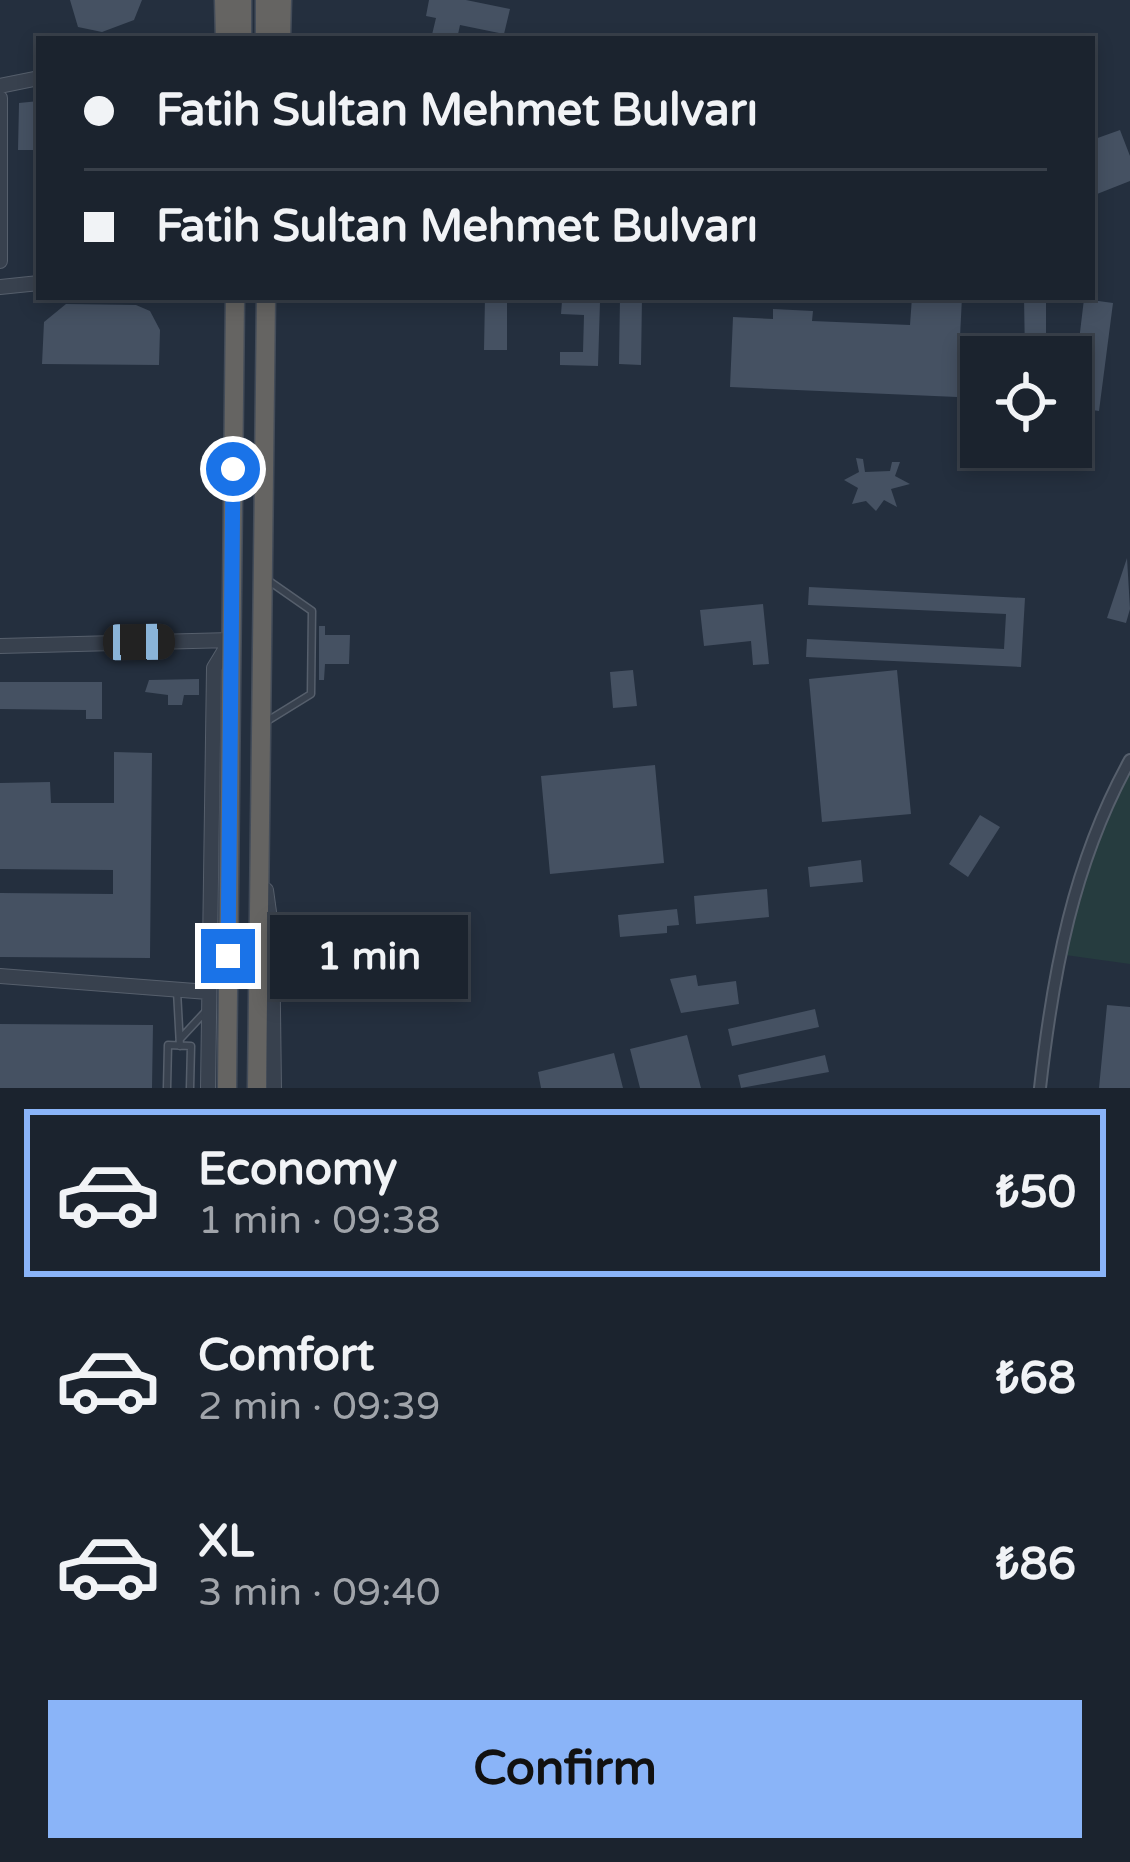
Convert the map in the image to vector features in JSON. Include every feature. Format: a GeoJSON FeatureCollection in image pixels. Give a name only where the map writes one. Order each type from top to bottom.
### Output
{"type":"FeatureCollection","features":[{"type":"Feature","properties":{"kind":"highway"},"geometry":{"type":"LineString","coordinates":[[224,0],[225,36]]}},
{"type":"Feature","properties":{"kind":"highway"},"geometry":{"type":"LineString","coordinates":[[242,0],[242,36]]}},
{"type":"Feature","properties":{"kind":"highway"},"geometry":{"type":"LineString","coordinates":[[265,0],[265,36]]}},
{"type":"Feature","properties":{"kind":"highway"},"geometry":{"type":"LineString","coordinates":[[281,0],[281,36]]}},
{"type":"Feature","properties":{"kind":"highway"},"geometry":{"type":"LineString","coordinates":[[226,1088],[218,1013],[231,640],[235,300]]}},
{"type":"Feature","properties":{"kind":"highway"},"geometry":{"type":"LineString","coordinates":[[257,1088],[266,300]]}},
{"type":"Feature","properties":{"kind":"street"},"geometry":{"type":"LineString","coordinates":[[0,86],[36,79]]}},
{"type":"Feature","properties":{"kind":"street"},"geometry":{"type":"LineString","coordinates":[[0,98],[0,261]]}},
{"type":"Feature","properties":{"kind":"street"},"geometry":{"type":"LineString","coordinates":[[0,278],[17,283]]}},
{"type":"Feature","properties":{"kind":"street"},"geometry":{"type":"LineString","coordinates":[[0,287],[36,283]]}},
{"type":"Feature","properties":{"kind":"street"},"geometry":{"type":"LineString","coordinates":[[0,646],[231,640]]}},
{"type":"Feature","properties":{"kind":"street"},"geometry":{"type":"LineString","coordinates":[[209,1088],[218,1013],[208,992],[214,668],[231,640]]}},
{"type":"Feature","properties":{"kind":"street"},"geometry":{"type":"LineString","coordinates":[[1040,1088],[1062,936],[1096,821],[1130,760]]}},
{"type":"Feature","properties":{"kind":"street"},"geometry":{"type":"LineString","coordinates":[[260,846],[272,934],[274,1088]]}},
{"type":"Feature","properties":{"kind":"street"},"geometry":{"type":"LineString","coordinates":[[0,976],[208,992]]}},
{"type":"Feature","properties":{"kind":"lane"},"geometry":{"type":"LineString","coordinates":[[261,724],[310,694],[312,611],[262,577]]}},
{"type":"Feature","properties":{"kind":"lane"},"geometry":{"type":"LineString","coordinates":[[177,990],[181,1042]]}},
{"type":"Feature","properties":{"kind":"lane"},"geometry":{"type":"LineString","coordinates":[[166,1088],[168,1045],[181,1042],[218,1013]]}},
{"type":"Feature","properties":{"kind":"lane"},"geometry":{"type":"LineString","coordinates":[[181,1042],[191,1046],[190,1088]]}},
{"type":"Feature","properties":{"kind":"green space"},"geometry":{"type":"Polygon","coordinates":[[[1130,760],[1130,964],[1058,954],[1078,884],[1130,760]]]}},
{"type":"Feature","properties":{"kind":"building"},"geometry":{"type":"Polygon","coordinates":[[[70,0],[142,0],[134,20],[102,32],[78,27],[70,0]]]}},
{"type":"Feature","properties":{"kind":"building"},"geometry":{"type":"Polygon","coordinates":[[[429,0],[466,0],[510,9],[504,34],[460,25],[458,36],[432,36],[436,18],[426,16],[429,0]]]}},
{"type":"Feature","properties":{"kind":"building"},"geometry":{"type":"Polygon","coordinates":[[[36,101],[36,150],[18,150],[19,103],[36,101]]]}},
{"type":"Feature","properties":{"kind":"building"},"geometry":{"type":"Polygon","coordinates":[[[1120,130],[1130,156],[1130,181],[1095,195],[1095,139],[1120,130]]]}},
{"type":"Feature","properties":{"kind":"building"},"geometry":{"type":"Polygon","coordinates":[[[485,300],[507,300],[507,350],[484,350],[485,300]]]}},
{"type":"Feature","properties":{"kind":"building"},"geometry":{"type":"Polygon","coordinates":[[[620,300],[642,300],[641,365],[619,364],[620,300]]]}},
{"type":"Feature","properties":{"kind":"building"},"geometry":{"type":"Polygon","coordinates":[[[912,300],[962,300],[957,397],[730,387],[733,317],[773,319],[773,309],[813,311],[812,321],[910,325],[912,300]]]}},
{"type":"Feature","properties":{"kind":"building"},"geometry":{"type":"Polygon","coordinates":[[[1024,300],[1046,300],[1046,336],[1025,336],[1024,300]]]}},
{"type":"Feature","properties":{"kind":"building"},"geometry":{"type":"Polygon","coordinates":[[[1084,300],[1113,303],[1099,411],[1092,410],[1092,336],[1080,336],[1084,300]]]}},
{"type":"Feature","properties":{"kind":"building"},"geometry":{"type":"Polygon","coordinates":[[[562,301],[600,302],[598,366],[560,365],[560,352],[583,352],[584,315],[561,314],[562,301]]]}},
{"type":"Feature","properties":{"kind":"building"},"geometry":{"type":"Polygon","coordinates":[[[66,304],[136,305],[150,311],[160,330],[159,365],[42,364],[44,322],[66,304]]]}},
{"type":"Feature","properties":{"kind":"building"},"geometry":{"type":"Polygon","coordinates":[[[856,458],[863,459],[865,472],[890,471],[892,462],[900,462],[895,476],[910,484],[891,489],[897,507],[884,500],[876,511],[866,501],[852,504],[858,488],[844,480],[859,472],[856,458]]]}},
{"type":"Feature","properties":{"kind":"building"},"geometry":{"type":"Polygon","coordinates":[[[1127,558],[1130,609],[1126,623],[1107,618],[1127,558]]]}},
{"type":"Feature","properties":{"kind":"building"},"geometry":{"type":"Polygon","coordinates":[[[809,587],[1025,598],[1021,667],[806,657],[807,639],[1004,649],[1006,614],[808,605],[809,587]]]}},
{"type":"Feature","properties":{"kind":"building"},"geometry":{"type":"Polygon","coordinates":[[[763,604],[769,664],[753,665],[751,641],[704,646],[700,610],[763,604]]]}},
{"type":"Feature","properties":{"kind":"building"},"geometry":{"type":"Polygon","coordinates":[[[319,626],[325,626],[325,635],[350,635],[349,664],[325,664],[324,680],[319,680],[319,626]]]}},
{"type":"Feature","properties":{"kind":"building"},"geometry":{"type":"Polygon","coordinates":[[[633,670],[637,706],[613,708],[610,672],[633,670]]]}},
{"type":"Feature","properties":{"kind":"building"},"geometry":{"type":"Polygon","coordinates":[[[897,670],[911,814],[822,822],[809,679],[897,670]]]}},
{"type":"Feature","properties":{"kind":"building"},"geometry":{"type":"Polygon","coordinates":[[[199,679],[199,695],[184,695],[182,705],[168,705],[168,695],[145,692],[149,680],[199,679]]]}},
{"type":"Feature","properties":{"kind":"building"},"geometry":{"type":"Polygon","coordinates":[[[0,682],[102,682],[102,719],[86,719],[86,710],[0,709],[0,682]]]}},
{"type":"Feature","properties":{"kind":"building"},"geometry":{"type":"Polygon","coordinates":[[[114,752],[152,753],[150,958],[0,957],[0,893],[113,894],[113,870],[0,869],[0,783],[50,782],[51,803],[114,803],[114,752]]]}},
{"type":"Feature","properties":{"kind":"building"},"geometry":{"type":"Polygon","coordinates":[[[655,765],[664,863],[550,874],[541,776],[655,765]]]}},
{"type":"Feature","properties":{"kind":"building"},"geometry":{"type":"Polygon","coordinates":[[[980,815],[1000,827],[968,877],[949,864],[980,815]]]}},
{"type":"Feature","properties":{"kind":"building"},"geometry":{"type":"Polygon","coordinates":[[[861,860],[863,882],[810,887],[808,867],[861,860]]]}},
{"type":"Feature","properties":{"kind":"building"},"geometry":{"type":"Polygon","coordinates":[[[767,889],[769,917],[696,924],[694,896],[767,889]]]}},
{"type":"Feature","properties":{"kind":"building"},"geometry":{"type":"Polygon","coordinates":[[[677,909],[679,925],[667,926],[667,933],[620,937],[618,915],[677,909]]]}},
{"type":"Feature","properties":{"kind":"building"},"geometry":{"type":"Polygon","coordinates":[[[696,975],[698,986],[736,981],[739,1004],[681,1013],[670,979],[696,975]]]}},
{"type":"Feature","properties":{"kind":"building"},"geometry":{"type":"Polygon","coordinates":[[[1107,1005],[1130,1007],[1130,1088],[1099,1088],[1107,1005]]]}},
{"type":"Feature","properties":{"kind":"building"},"geometry":{"type":"Polygon","coordinates":[[[815,1009],[819,1027],[732,1046],[728,1029],[815,1009]]]}},
{"type":"Feature","properties":{"kind":"building"},"geometry":{"type":"Polygon","coordinates":[[[0,1024],[153,1025],[152,1088],[0,1088],[0,1024]]]}},
{"type":"Feature","properties":{"kind":"building"},"geometry":{"type":"Polygon","coordinates":[[[687,1035],[701,1088],[640,1088],[630,1049],[687,1035]]]}},
{"type":"Feature","properties":{"kind":"building"},"geometry":{"type":"Polygon","coordinates":[[[614,1053],[623,1088],[541,1088],[538,1072],[614,1053]]]}},
{"type":"Feature","properties":{"kind":"building"},"geometry":{"type":"Polygon","coordinates":[[[825,1055],[829,1072],[741,1088],[738,1075],[825,1055]]]}},
{"type":"Feature","properties":{"kind":"route"},"geometry":{"type":"LineString","coordinates":[[228,956],[233,469]]}}]}
